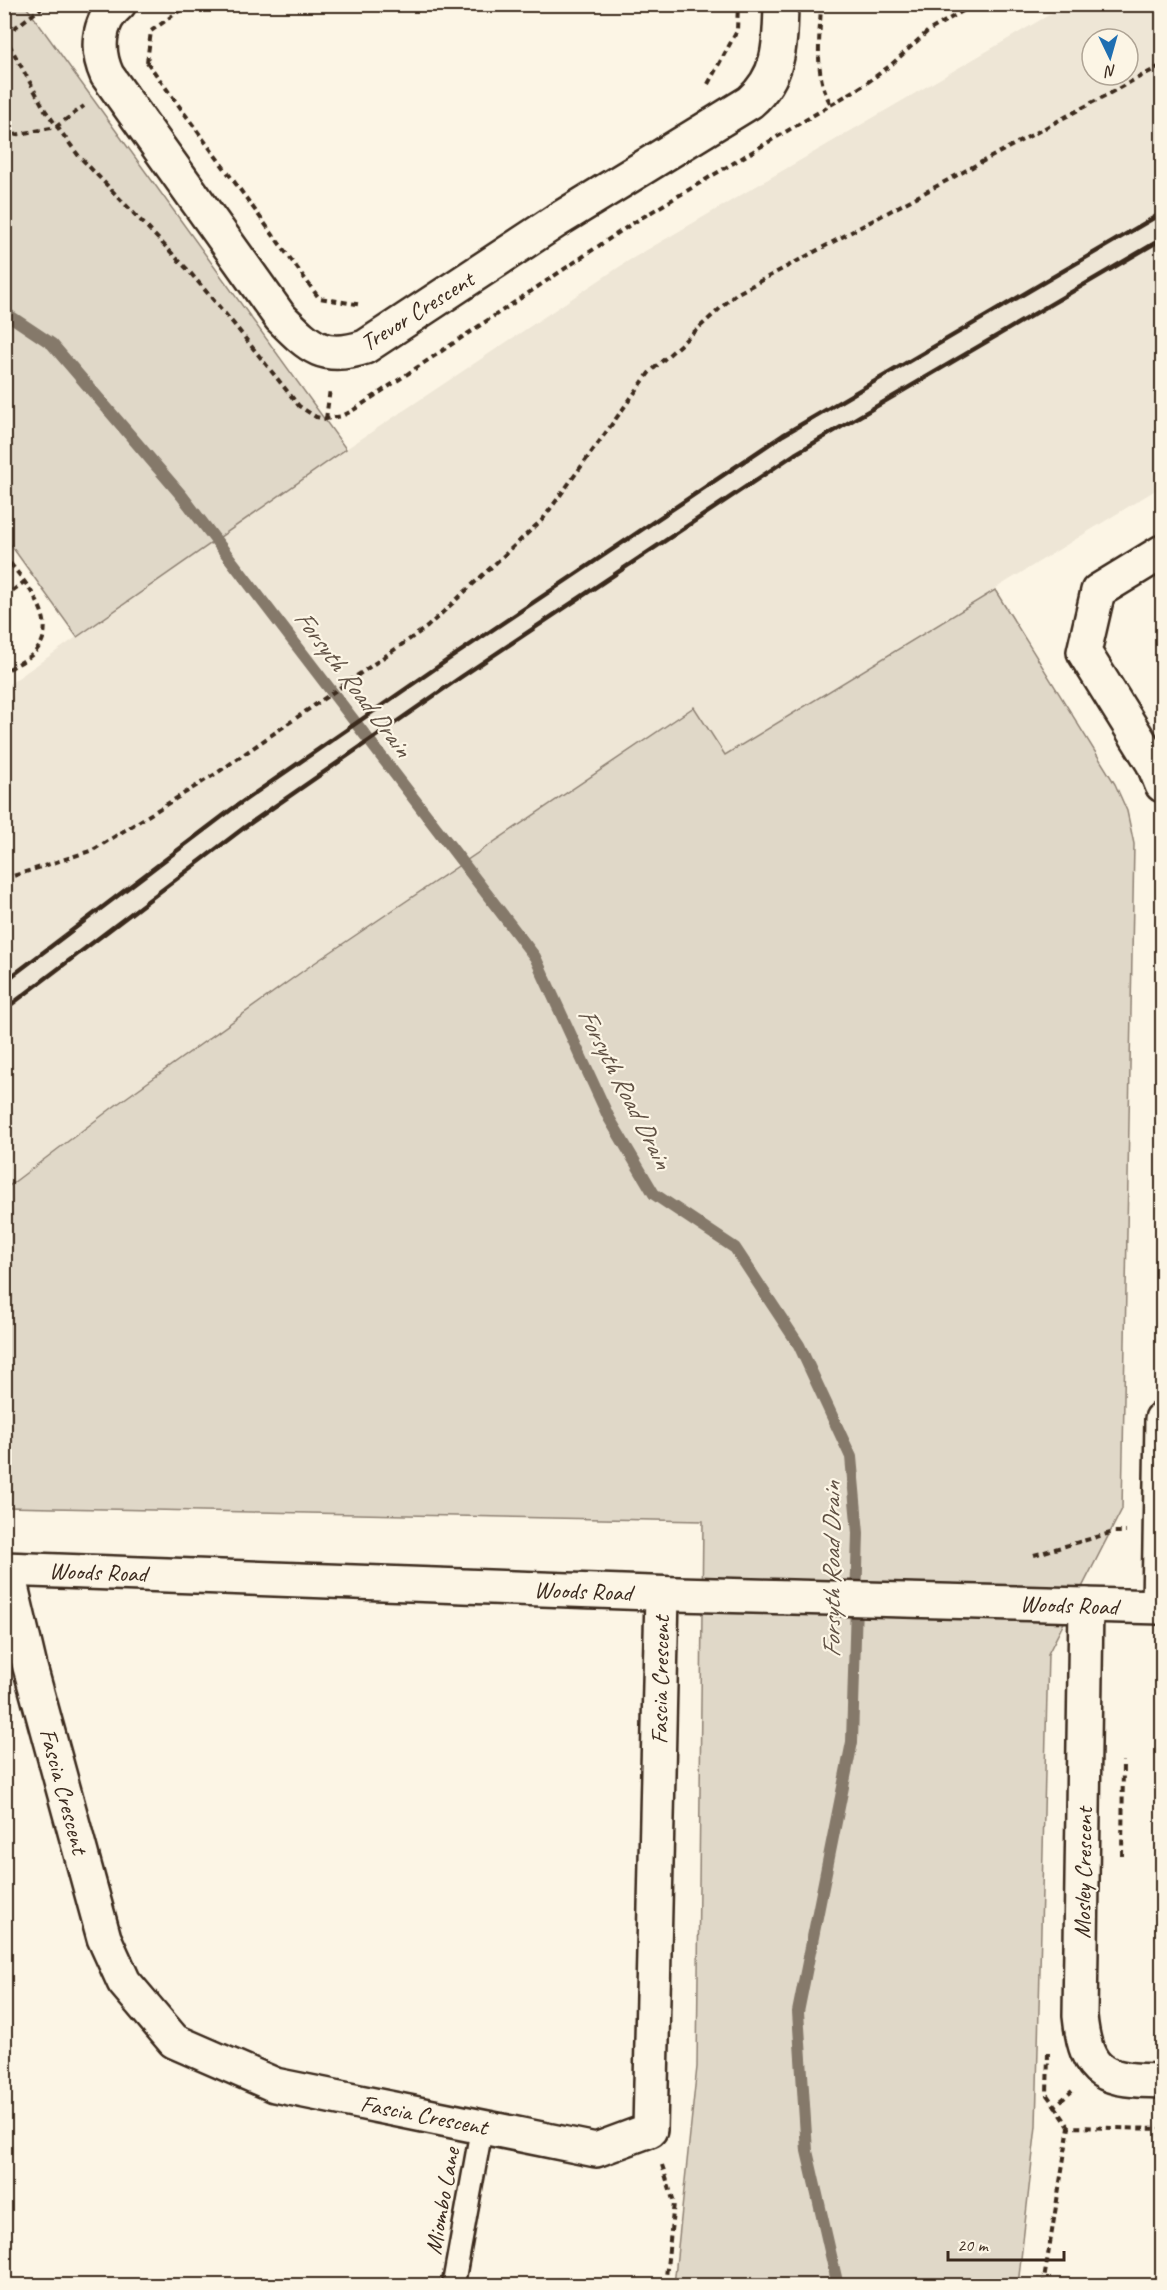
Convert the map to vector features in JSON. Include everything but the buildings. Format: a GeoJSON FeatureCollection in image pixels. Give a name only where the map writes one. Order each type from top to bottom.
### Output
{"type":"FeatureCollection","features":[{"type":"Feature","properties":{"kind":"street","name":"Trevor Crescent"},"geometry":{"type":"LineString","coordinates":[[119,4],[105,22],[100,37],[102,64],[110,80],[280,317],[312,345],[327,353],[336,354],[365,347],[556,221],[750,102],[763,91],[775,66],[781,4]]}},
{"type":"Feature","properties":{"kind":"street"},"geometry":{"type":"LineString","coordinates":[[1162,552],[1098,591],[1084,652],[1153,763],[1162,785]]}},
{"type":"Feature","properties":{"kind":"street"},"geometry":{"type":"LineString","coordinates":[[1161,1607],[1162,1419]]}},
{"type":"Feature","properties":{"kind":"street","name":"Woods Road"},"geometry":{"type":"LineString","coordinates":[[5,1569],[670,1594],[1161,1607]]}},
{"type":"Feature","properties":{"kind":"street","name":"Fascia Crescent"},"geometry":{"type":"LineString","coordinates":[[5,1569],[104,1938],[124,1982],[174,2041],[275,2085],[596,2150],[650,2130],[670,1594]]}},
{"type":"Feature","properties":{"kind":"street","name":"Mosley Crescent"},"geometry":{"type":"LineString","coordinates":[[1086,1605],[1080,2016],[1083,2041],[1092,2063],[1114,2078],[1162,2081]]}},
{"type":"Feature","properties":{"kind":"lane","name":"Miombo Lane"},"geometry":{"type":"LineString","coordinates":[[453,2286],[482,2126]]}},
{"type":"Feature","properties":{"kind":"path"},"geometry":{"type":"LineString","coordinates":[[706,88],[737,31],[738,4]]}},
{"type":"Feature","properties":{"kind":"path"},"geometry":{"type":"LineString","coordinates":[[821,4],[819,78],[832,106]]}},
{"type":"Feature","properties":{"kind":"path"},"geometry":{"type":"LineString","coordinates":[[46,5],[5,35],[56,127],[78,155],[188,270],[299,406],[316,417],[326,418],[342,416],[352,411],[633,223],[832,106],[891,65],[928,31],[975,4]]}},
{"type":"Feature","properties":{"kind":"path"},"geometry":{"type":"LineString","coordinates":[[147,62],[318,298],[366,306]]}},
{"type":"Feature","properties":{"kind":"path"},"geometry":{"type":"LineString","coordinates":[[4,879],[93,850],[218,773],[427,627],[543,519],[649,373],[736,294],[1162,65]]}},
{"type":"Feature","properties":{"kind":"path"},"geometry":{"type":"LineString","coordinates":[[4,137],[56,127]]}},
{"type":"Feature","properties":{"kind":"path"},"geometry":{"type":"LineString","coordinates":[[4,555],[36,598],[44,615],[44,640],[32,655],[4,672]]}},
{"type":"Feature","properties":{"kind":"path"},"geometry":{"type":"LineString","coordinates":[[4,597],[24,582]]}},
{"type":"Feature","properties":{"kind":"path"},"geometry":{"type":"LineString","coordinates":[[1034,1556],[1114,1532]]}},
{"type":"Feature","properties":{"kind":"path"},"geometry":{"type":"LineString","coordinates":[[1122,1867],[1124,1761]]}},
{"type":"Feature","properties":{"kind":"path"},"geometry":{"type":"LineString","coordinates":[[1043,2286],[1069,2127],[1055,2106]]}},
{"type":"Feature","properties":{"kind":"path"},"geometry":{"type":"LineString","coordinates":[[1069,2127],[1162,2129]]}},
{"type":"Feature","properties":{"kind":"path"},"geometry":{"type":"LineString","coordinates":[[650,2130],[675,2203],[665,2286]]}},
{"type":"Feature","properties":{"kind":"shaded area"},"geometry":{"type":"Polygon","coordinates":[[[4,5],[25,5],[346,449],[77,637],[5,537],[4,5]]]}},
{"type":"Feature","properties":{"kind":"shaded area"},"geometry":{"type":"Polygon","coordinates":[[[1066,5],[1162,5],[1162,486],[725,755],[693,707],[310,966],[116,1105],[5,1189],[5,687],[346,449],[628,261],[1066,5]]]}},
{"type":"Feature","properties":{"kind":"shaded area"},"geometry":{"type":"Polygon","coordinates":[[[995,590],[1115,784],[1127,811],[1134,844],[1122,1509],[1048,1654],[1036,2126],[1018,2285],[674,2285],[697,2067],[703,1521],[5,1507],[5,1189],[116,1105],[310,966],[694,707],[725,755],[995,590]]]}},
{"type":"Feature","properties":{"kind":"waterway","name":"Forsyth Road Drain"},"geometry":{"type":"LineString","coordinates":[[4,312],[52,344],[182,496],[535,957],[609,1118],[654,1194],[735,1248],[799,1345],[851,1457],[858,1533],[852,1742],[798,2012],[807,2151],[838,2286]]}},
{"type":"Feature","properties":{"kind":"railway"},"geometry":{"type":"LineString","coordinates":[[4,982],[232,809],[449,659],[783,435],[1162,213]]}},
{"type":"Feature","properties":{"kind":"railway"},"geometry":{"type":"LineString","coordinates":[[4,1010],[245,827],[461,677],[795,454],[1162,239]]}}]}
